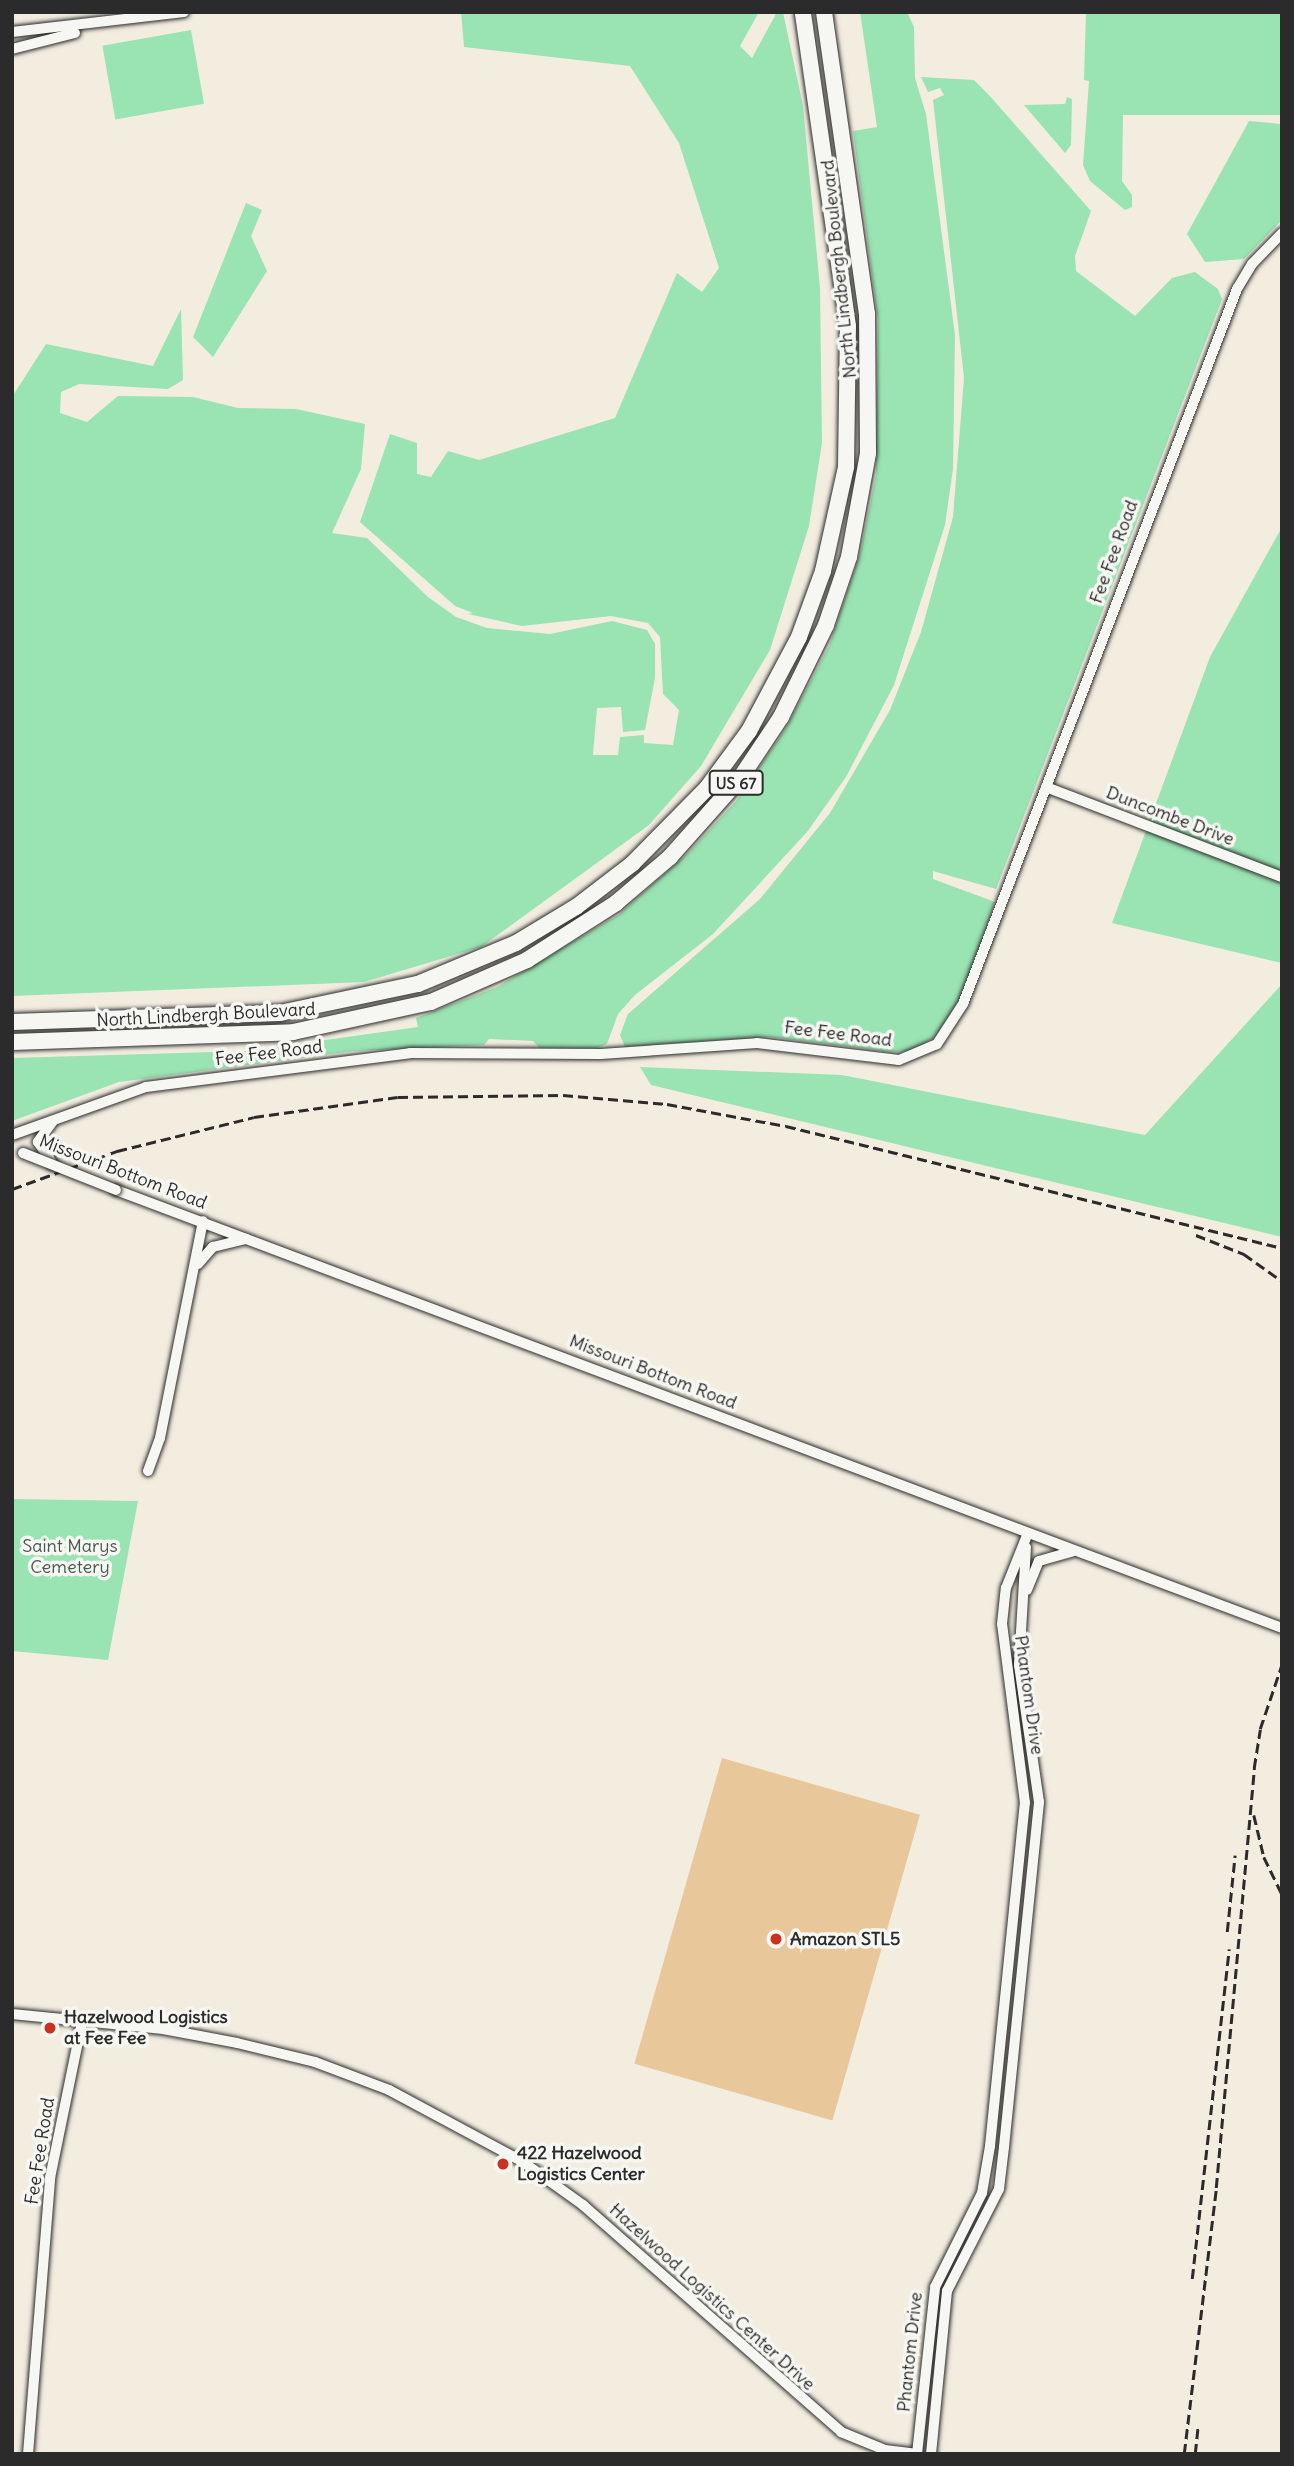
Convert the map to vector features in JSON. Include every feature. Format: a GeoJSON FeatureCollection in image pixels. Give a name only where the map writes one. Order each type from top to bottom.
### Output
{"type":"FeatureCollection","features":[{"type":"Feature","properties":{"kind":"highway","name":"North Lindbergh Boulevard"},"geometry":{"type":"LineString","coordinates":[[12,1022],[280,1013],[418,984],[516,943],[576,906],[632,864],[707,788],[749,731],[799,637],[823,571],[846,467],[848,326],[803,12]]}},
{"type":"Feature","properties":{"kind":"highway","name":"North Lindbergh Boulevard"},"geometry":{"type":"LineString","coordinates":[[12,1042],[293,1032],[431,1002],[527,960],[616,903],[670,857],[741,777],[786,707],[826,625],[849,557],[868,453],[867,314],[824,12]]}},
{"type":"Feature","properties":{"kind":"street"},"geometry":{"type":"LineString","coordinates":[[12,32],[101,25],[184,12]]}},
{"type":"Feature","properties":{"kind":"street"},"geometry":{"type":"LineString","coordinates":[[12,49],[101,25]]}},
{"type":"Feature","properties":{"kind":"street","name":"Fee Fee Road"},"geometry":{"type":"LineString","coordinates":[[12,1135],[61,1115],[173,1082],[410,1053],[601,1054],[757,1043],[877,1059],[920,1055],[953,1027],[1237,289],[1251,264],[1282,233]]}},
{"type":"Feature","properties":{"kind":"street","name":"Duncombe Drive"},"geometry":{"type":"LineString","coordinates":[[1046,787],[1282,877]]}},
{"type":"Feature","properties":{"kind":"street"},"geometry":{"type":"LineString","coordinates":[[53,1164],[39,1135],[61,1115]]}},
{"type":"Feature","properties":{"kind":"street","name":"Missouri Bottom Road"},"geometry":{"type":"LineString","coordinates":[[18,1151],[1282,1628]]}},
{"type":"Feature","properties":{"kind":"street"},"geometry":{"type":"LineString","coordinates":[[148,1471],[160,1438],[203,1221]]}},
{"type":"Feature","properties":{"kind":"street"},"geometry":{"type":"LineString","coordinates":[[195,1269],[213,1247],[249,1238]]}},
{"type":"Feature","properties":{"kind":"street","name":"Phantom Drive"},"geometry":{"type":"LineString","coordinates":[[931,2454],[947,2291],[999,2189],[1004,2147],[1039,1802],[1019,1665],[1019,1616],[1028,1533]]}},
{"type":"Feature","properties":{"kind":"street","name":"Phantom Drive"},"geometry":{"type":"LineString","coordinates":[[918,2454],[934,2287],[982,2193],[990,2146],[1025,1803],[1002,1625],[1006,1588],[1028,1533]]}},
{"type":"Feature","properties":{"kind":"street"},"geometry":{"type":"LineString","coordinates":[[1019,1616],[1039,1561],[1075,1550]]}},
{"type":"Feature","properties":{"kind":"street","name":"Hazelwood Logistics Center Drive"},"geometry":{"type":"LineString","coordinates":[[12,2014],[163,2029],[315,2062],[456,2122],[583,2205],[823,2419],[885,2451],[918,2454]]}},
{"type":"Feature","properties":{"kind":"street","name":"Fee Fee Road"},"geometry":{"type":"LineString","coordinates":[[28,2454],[50,2178],[82,2022]]}},
{"type":"Feature","properties":{"kind":"green space"},"geometry":{"type":"Polygon","coordinates":[[[461,12],[759,12],[740,46],[752,58],[777,12],[783,12],[803,106],[820,288],[822,443],[809,526],[770,650],[701,766],[649,825],[481,947],[364,982],[12,996],[12,397],[46,344],[153,366],[181,309],[183,380],[168,389],[79,384],[61,392],[60,413],[87,422],[118,396],[193,397],[238,408],[296,409],[365,424],[361,469],[332,533],[367,538],[428,597],[456,617],[487,628],[550,634],[612,621],[647,630],[655,644],[655,678],[645,730],[623,732],[621,707],[597,708],[593,755],[618,755],[620,737],[644,735],[644,743],[673,745],[679,710],[663,694],[660,637],[648,623],[611,616],[522,626],[468,614],[473,613],[455,606],[360,522],[390,434],[417,443],[417,474],[431,477],[448,451],[479,460],[615,418],[677,273],[702,292],[719,268],[679,143],[630,66],[464,47],[461,12]]]}},
{"type":"Feature","properties":{"kind":"green space"},"geometry":{"type":"Polygon","coordinates":[[[860,12],[907,12],[914,27],[915,78],[926,114],[955,335],[953,469],[945,525],[894,685],[846,777],[807,832],[713,934],[635,995],[618,1014],[607,1044],[597,1048],[539,1048],[533,1041],[489,1039],[484,1045],[354,1051],[119,1082],[12,1121],[12,1058],[247,1051],[418,1027],[416,1018],[497,987],[618,915],[687,854],[737,800],[786,728],[829,646],[860,554],[876,475],[878,320],[853,131],[877,127],[860,12]]]}},
{"type":"Feature","properties":{"kind":"green space"},"geometry":{"type":"Polygon","coordinates":[[[1086,12],[1282,12],[1282,115],[1123,115],[1122,181],[1132,195],[1132,207],[1125,210],[1090,181],[1083,165],[1089,81],[1084,80],[1086,12]]]}},
{"type":"Feature","properties":{"kind":"green space"},"geometry":{"type":"Polygon","coordinates":[[[191,30],[204,104],[115,119],[102,46],[191,30]]]}},
{"type":"Feature","properties":{"kind":"green space"},"geometry":{"type":"Polygon","coordinates":[[[921,77],[974,80],[988,94],[1091,211],[1075,256],[1076,271],[1135,316],[1172,278],[1195,272],[1218,289],[1222,299],[996,889],[933,871],[933,879],[995,902],[961,998],[939,1034],[912,1051],[890,1052],[769,1037],[625,1047],[620,1035],[628,1014],[760,899],[830,813],[890,710],[921,632],[953,517],[964,378],[933,100],[944,95],[940,88],[928,92],[921,77]]]}},
{"type":"Feature","properties":{"kind":"green space"},"geometry":{"type":"Polygon","coordinates":[[[1067,97],[1072,99],[1071,145],[1065,153],[1024,105],[1065,104],[1067,97]]]}},
{"type":"Feature","properties":{"kind":"green space"},"geometry":{"type":"Polygon","coordinates":[[[1249,121],[1282,124],[1282,220],[1244,259],[1205,262],[1187,234],[1249,121]]]}},
{"type":"Feature","properties":{"kind":"green space"},"geometry":{"type":"Polygon","coordinates":[[[246,203],[262,210],[251,236],[267,271],[213,357],[193,337],[246,203]]]}},
{"type":"Feature","properties":{"kind":"green space"},"geometry":{"type":"Polygon","coordinates":[[[1282,527],[1282,963],[1112,923],[1210,657],[1282,527]]]}},
{"type":"Feature","properties":{"kind":"green space"},"geometry":{"type":"Polygon","coordinates":[[[1282,984],[1282,1237],[651,1085],[640,1067],[842,1075],[1145,1135],[1282,984]]]}},
{"type":"Feature","properties":{"kind":"green space","name":"Saint Marys Cemetery"},"geometry":{"type":"Polygon","coordinates":[[[12,1499],[138,1501],[108,1660],[12,1651],[12,1499]]]}},
{"type":"Feature","properties":{"kind":"building","name":"Amazon STL5"},"geometry":{"type":"Polygon","coordinates":[[[722,1758],[920,1815],[832,2120],[634,2064],[722,1758]]]}},
{"type":"Feature","properties":{"kind":"railway"},"geometry":{"type":"LineString","coordinates":[[12,1189],[117,1151],[254,1117],[398,1097],[563,1095],[667,1104],[786,1126],[1282,1248]]}},
{"type":"Feature","properties":{"kind":"railway"},"geometry":{"type":"LineString","coordinates":[[1196,1235],[1244,1254],[1282,1281]]}},
{"type":"Feature","properties":{"kind":"railway"},"geometry":{"type":"LineString","coordinates":[[1184,2454],[1216,2188],[1254,1768],[1260,1729],[1282,1664]]}},
{"type":"Feature","properties":{"kind":"railway"},"geometry":{"type":"LineString","coordinates":[[1254,1815],[1264,1857],[1282,1894]]}},
{"type":"Feature","properties":{"kind":"railway"},"geometry":{"type":"LineString","coordinates":[[1227,1932],[1235,1855]]}},
{"type":"Feature","properties":{"kind":"railway"},"geometry":{"type":"LineString","coordinates":[[1192,2279],[1229,1949]]}},
{"type":"Feature","properties":{"kind":"railway"},"geometry":{"type":"LineString","coordinates":[[1195,2454],[1198,2426]]}},
{"type":"Feature","properties":{"kind":"place","name":"Amazon STL5"},"geometry":{"type":"Point","coordinates":[776,1939]}},
{"type":"Feature","properties":{"kind":"place","name":"Hazelwood Logistics at Fee Fee"},"geometry":{"type":"Point","coordinates":[50,2028]}},
{"type":"Feature","properties":{"kind":"place","name":"422 Hazelwood Logistics Center"},"geometry":{"type":"Point","coordinates":[503,2164]}}]}
